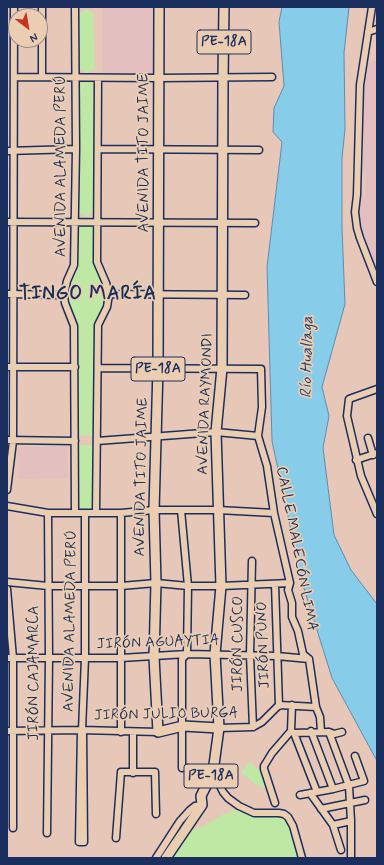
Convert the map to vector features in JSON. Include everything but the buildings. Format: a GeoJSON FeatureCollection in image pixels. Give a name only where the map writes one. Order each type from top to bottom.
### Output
{"type":"FeatureCollection","features":[{"type":"Feature","properties":{"kind":"highway","name":"AVENIDA TITO JAIME"},"geometry":{"type":"LineString","coordinates":[[158,732],[154,657],[156,583],[154,510],[158,368],[159,7]]}},
{"type":"Feature","properties":{"kind":"highway","name":"AVENIDA RAYMONDI"},"geometry":{"type":"LineString","coordinates":[[166,858],[202,805],[201,796],[213,772],[220,728],[215,654],[221,586],[216,432],[222,368],[224,7]]}},
{"type":"Feature","properties":{"kind":"highway","name":"JIRÓN JULIO BURGA"},"geometry":{"type":"LineString","coordinates":[[158,732],[183,726],[220,728]]}},
{"type":"Feature","properties":{"kind":"street"},"geometry":{"type":"LineString","coordinates":[[7,490],[10,440],[10,294],[14,222],[14,7]]}},
{"type":"Feature","properties":{"kind":"street"},"geometry":{"type":"LineString","coordinates":[[42,7],[42,77]]}},
{"type":"Feature","properties":{"kind":"street","name":"AVENIDA ALAMEDA PERÚ"},"geometry":{"type":"LineString","coordinates":[[75,7],[76,149],[74,264],[67,281],[64,295],[65,303],[74,326],[75,513]]}},
{"type":"Feature","properties":{"kind":"street"},"geometry":{"type":"LineString","coordinates":[[372,7],[361,72],[359,100],[358,195],[355,212],[357,228],[366,256],[377,282]]}},
{"type":"Feature","properties":{"kind":"street"},"geometry":{"type":"LineString","coordinates":[[368,32],[377,29]]}},
{"type":"Feature","properties":{"kind":"street"},"geometry":{"type":"LineString","coordinates":[[15,77],[272,77]]}},
{"type":"Feature","properties":{"kind":"street"},"geometry":{"type":"LineString","coordinates":[[96,513],[98,325],[107,307],[109,294],[97,262],[98,78]]}},
{"type":"Feature","properties":{"kind":"street"},"geometry":{"type":"LineString","coordinates":[[7,151],[76,149]]}},
{"type":"Feature","properties":{"kind":"street"},"geometry":{"type":"LineString","coordinates":[[98,149],[259,150]]}},
{"type":"Feature","properties":{"kind":"street"},"geometry":{"type":"LineString","coordinates":[[7,222],[255,223]]}},
{"type":"Feature","properties":{"kind":"street"},"geometry":{"type":"LineString","coordinates":[[10,294],[64,295]]}},
{"type":"Feature","properties":{"kind":"street"},"geometry":{"type":"LineString","coordinates":[[109,294],[245,295]]}},
{"type":"Feature","properties":{"kind":"street"},"geometry":{"type":"LineString","coordinates":[[10,367],[75,367]]}},
{"type":"Feature","properties":{"kind":"street"},"geometry":{"type":"LineString","coordinates":[[98,368],[222,368]]}},
{"type":"Feature","properties":{"kind":"street","name":"CALLE MALECÓN LIMA"},"geometry":{"type":"LineString","coordinates":[[222,368],[261,369],[262,407],[258,436],[267,466],[274,513],[290,583],[288,590],[292,603],[292,617],[298,632],[303,654],[309,659],[316,706],[320,717],[321,732]]}},
{"type":"Feature","properties":{"kind":"street"},"geometry":{"type":"LineString","coordinates":[[377,389],[349,399],[347,416],[356,460],[361,476],[374,499],[377,514]]}},
{"type":"Feature","properties":{"kind":"street"},"geometry":{"type":"LineString","coordinates":[[97,441],[216,432],[258,436]]}},
{"type":"Feature","properties":{"kind":"street"},"geometry":{"type":"LineString","coordinates":[[356,460],[375,454],[368,438]]}},
{"type":"Feature","properties":{"kind":"street"},"geometry":{"type":"LineString","coordinates":[[10,440],[75,441]]}},
{"type":"Feature","properties":{"kind":"street"},"geometry":{"type":"LineString","coordinates":[[7,506],[48,513],[218,510],[274,513]]}},
{"type":"Feature","properties":{"kind":"street"},"geometry":{"type":"LineString","coordinates":[[181,510],[188,586],[187,654],[182,659],[182,768]]}},
{"type":"Feature","properties":{"kind":"street"},"geometry":{"type":"LineString","coordinates":[[121,512],[121,732]]}},
{"type":"Feature","properties":{"kind":"street","name":"JIRÓN CAJAMARCA"},"geometry":{"type":"LineString","coordinates":[[47,833],[49,658],[48,513]]}},
{"type":"Feature","properties":{"kind":"street","name":"AVENIDA ALAMEDA PERÚ"},"geometry":{"type":"LineString","coordinates":[[82,842],[82,730],[85,658],[85,513]]}},
{"type":"Feature","properties":{"kind":"street","name":"JIRÓN CUSCO"},"geometry":{"type":"LineString","coordinates":[[252,561],[250,655],[252,727]]}},
{"type":"Feature","properties":{"kind":"street"},"geometry":{"type":"LineString","coordinates":[[7,582],[48,586],[121,586],[156,583],[188,586],[221,586],[290,583]]}},
{"type":"Feature","properties":{"kind":"street","name":"JIRÓN PUNO"},"geometry":{"type":"LineString","coordinates":[[275,584],[279,706]]}},
{"type":"Feature","properties":{"kind":"street"},"geometry":{"type":"LineString","coordinates":[[7,589],[10,658],[10,731],[13,828]]}},
{"type":"Feature","properties":{"kind":"street","name":"JIRÓN AGUAYTIA"},"geometry":{"type":"LineString","coordinates":[[10,658],[121,658],[215,654],[277,656],[309,659]]}},
{"type":"Feature","properties":{"kind":"street"},"geometry":{"type":"LineString","coordinates":[[292,705],[293,732],[317,792]]}},
{"type":"Feature","properties":{"kind":"street"},"geometry":{"type":"LineString","coordinates":[[279,706],[316,706]]}},
{"type":"Feature","properties":{"kind":"street","name":"JIRÓN JULIO BURGA"},"geometry":{"type":"LineString","coordinates":[[220,728],[252,727],[262,722],[279,706]]}},
{"type":"Feature","properties":{"kind":"street","name":"JIRÓN JULIO BURGA"},"geometry":{"type":"LineString","coordinates":[[10,731],[82,730],[158,732]]}},
{"type":"Feature","properties":{"kind":"street"},"geometry":{"type":"LineString","coordinates":[[311,731],[333,789]]}},
{"type":"Feature","properties":{"kind":"street"},"geometry":{"type":"LineString","coordinates":[[276,803],[264,769],[264,766],[272,753],[293,732],[311,731],[329,732],[334,734],[342,732]]}},
{"type":"Feature","properties":{"kind":"street"},"geometry":{"type":"LineString","coordinates":[[133,772],[134,732]]}},
{"type":"Feature","properties":{"kind":"street"},"geometry":{"type":"LineString","coordinates":[[329,732],[349,786],[351,820],[350,858]]}},
{"type":"Feature","properties":{"kind":"street"},"geometry":{"type":"LineString","coordinates":[[300,795],[349,786],[364,781],[355,756]]}},
{"type":"Feature","properties":{"kind":"street"},"geometry":{"type":"LineString","coordinates":[[116,838],[121,772],[155,772],[156,814]]}},
{"type":"Feature","properties":{"kind":"street"},"geometry":{"type":"LineString","coordinates":[[213,772],[223,792],[228,798],[239,806],[254,813],[279,813],[288,817],[293,826],[302,858]]}},
{"type":"Feature","properties":{"kind":"street"},"geometry":{"type":"LineString","coordinates":[[310,793],[333,824],[341,850]]}},
{"type":"Feature","properties":{"kind":"street"},"geometry":{"type":"LineString","coordinates":[[321,809],[365,800]]}},
{"type":"Feature","properties":{"kind":"street"},"geometry":{"type":"LineString","coordinates":[[156,858],[188,813],[194,807],[202,805]]}},
{"type":"Feature","properties":{"kind":"street"},"geometry":{"type":"LineString","coordinates":[[333,824],[351,820]]}},
{"type":"Feature","properties":{"kind":"shaded area"},"geometry":{"type":"Polygon","coordinates":[[[102,7],[157,7],[156,76],[102,76],[102,7]]]}},
{"type":"Feature","properties":{"kind":"shaded area"},"geometry":{"type":"Polygon","coordinates":[[[7,11],[8,48],[10,48],[9,99],[7,99],[7,11]]]}},
{"type":"Feature","properties":{"kind":"shaded area"},"geometry":{"type":"Polygon","coordinates":[[[377,60],[377,273],[361,234],[358,217],[362,196],[365,194],[366,174],[363,170],[363,88],[367,63],[377,60]]]}},
{"type":"Feature","properties":{"kind":"shaded area"},"geometry":{"type":"Polygon","coordinates":[[[7,227],[9,227],[10,291],[7,291],[7,227]]]}},
{"type":"Feature","properties":{"kind":"shaded area"},"geometry":{"type":"Polygon","coordinates":[[[68,446],[68,478],[19,479],[18,447],[68,446]]]}},
{"type":"Feature","properties":{"kind":"green space"},"geometry":{"type":"Polygon","coordinates":[[[87,9],[93,13],[95,68],[87,73],[79,68],[80,13],[87,9]]]}},
{"type":"Feature","properties":{"kind":"green space"},"geometry":{"type":"Polygon","coordinates":[[[87,80],[93,84],[94,210],[86,217],[79,212],[80,84],[87,80]]]}},
{"type":"Feature","properties":{"kind":"green space"},"geometry":{"type":"Polygon","coordinates":[[[94,226],[94,268],[101,276],[104,294],[102,308],[96,320],[94,436],[77,435],[77,320],[70,305],[68,294],[69,285],[78,268],[78,227],[94,226]]]}},
{"type":"Feature","properties":{"kind":"green space"},"geometry":{"type":"Polygon","coordinates":[[[78,445],[93,445],[94,504],[90,509],[85,511],[82,510],[78,504],[78,445]]]}},
{"type":"Feature","properties":{"kind":"green space"},"geometry":{"type":"Polygon","coordinates":[[[250,762],[265,774],[266,788],[256,785],[241,772],[250,762]]]}},
{"type":"Feature","properties":{"kind":"green space"},"geometry":{"type":"Polygon","coordinates":[[[237,809],[256,816],[281,816],[290,824],[299,858],[170,858],[189,831],[204,826],[222,815],[237,809]]]}},
{"type":"Feature","properties":{"kind":"water","name":"Río Huallaga"},"geometry":{"type":"Polygon","coordinates":[[[282,7],[349,7],[344,53],[345,129],[342,158],[342,228],[345,304],[322,387],[329,416],[323,448],[334,535],[351,570],[377,604],[377,761],[332,678],[302,582],[272,441],[267,267],[282,142],[273,132],[274,108],[284,86],[279,22],[282,7]]]}},
{"type":"Feature","properties":{"kind":"district","name":"TINGO MARÍA"},"geometry":{"type":"Point","coordinates":[88,295]}}]}
